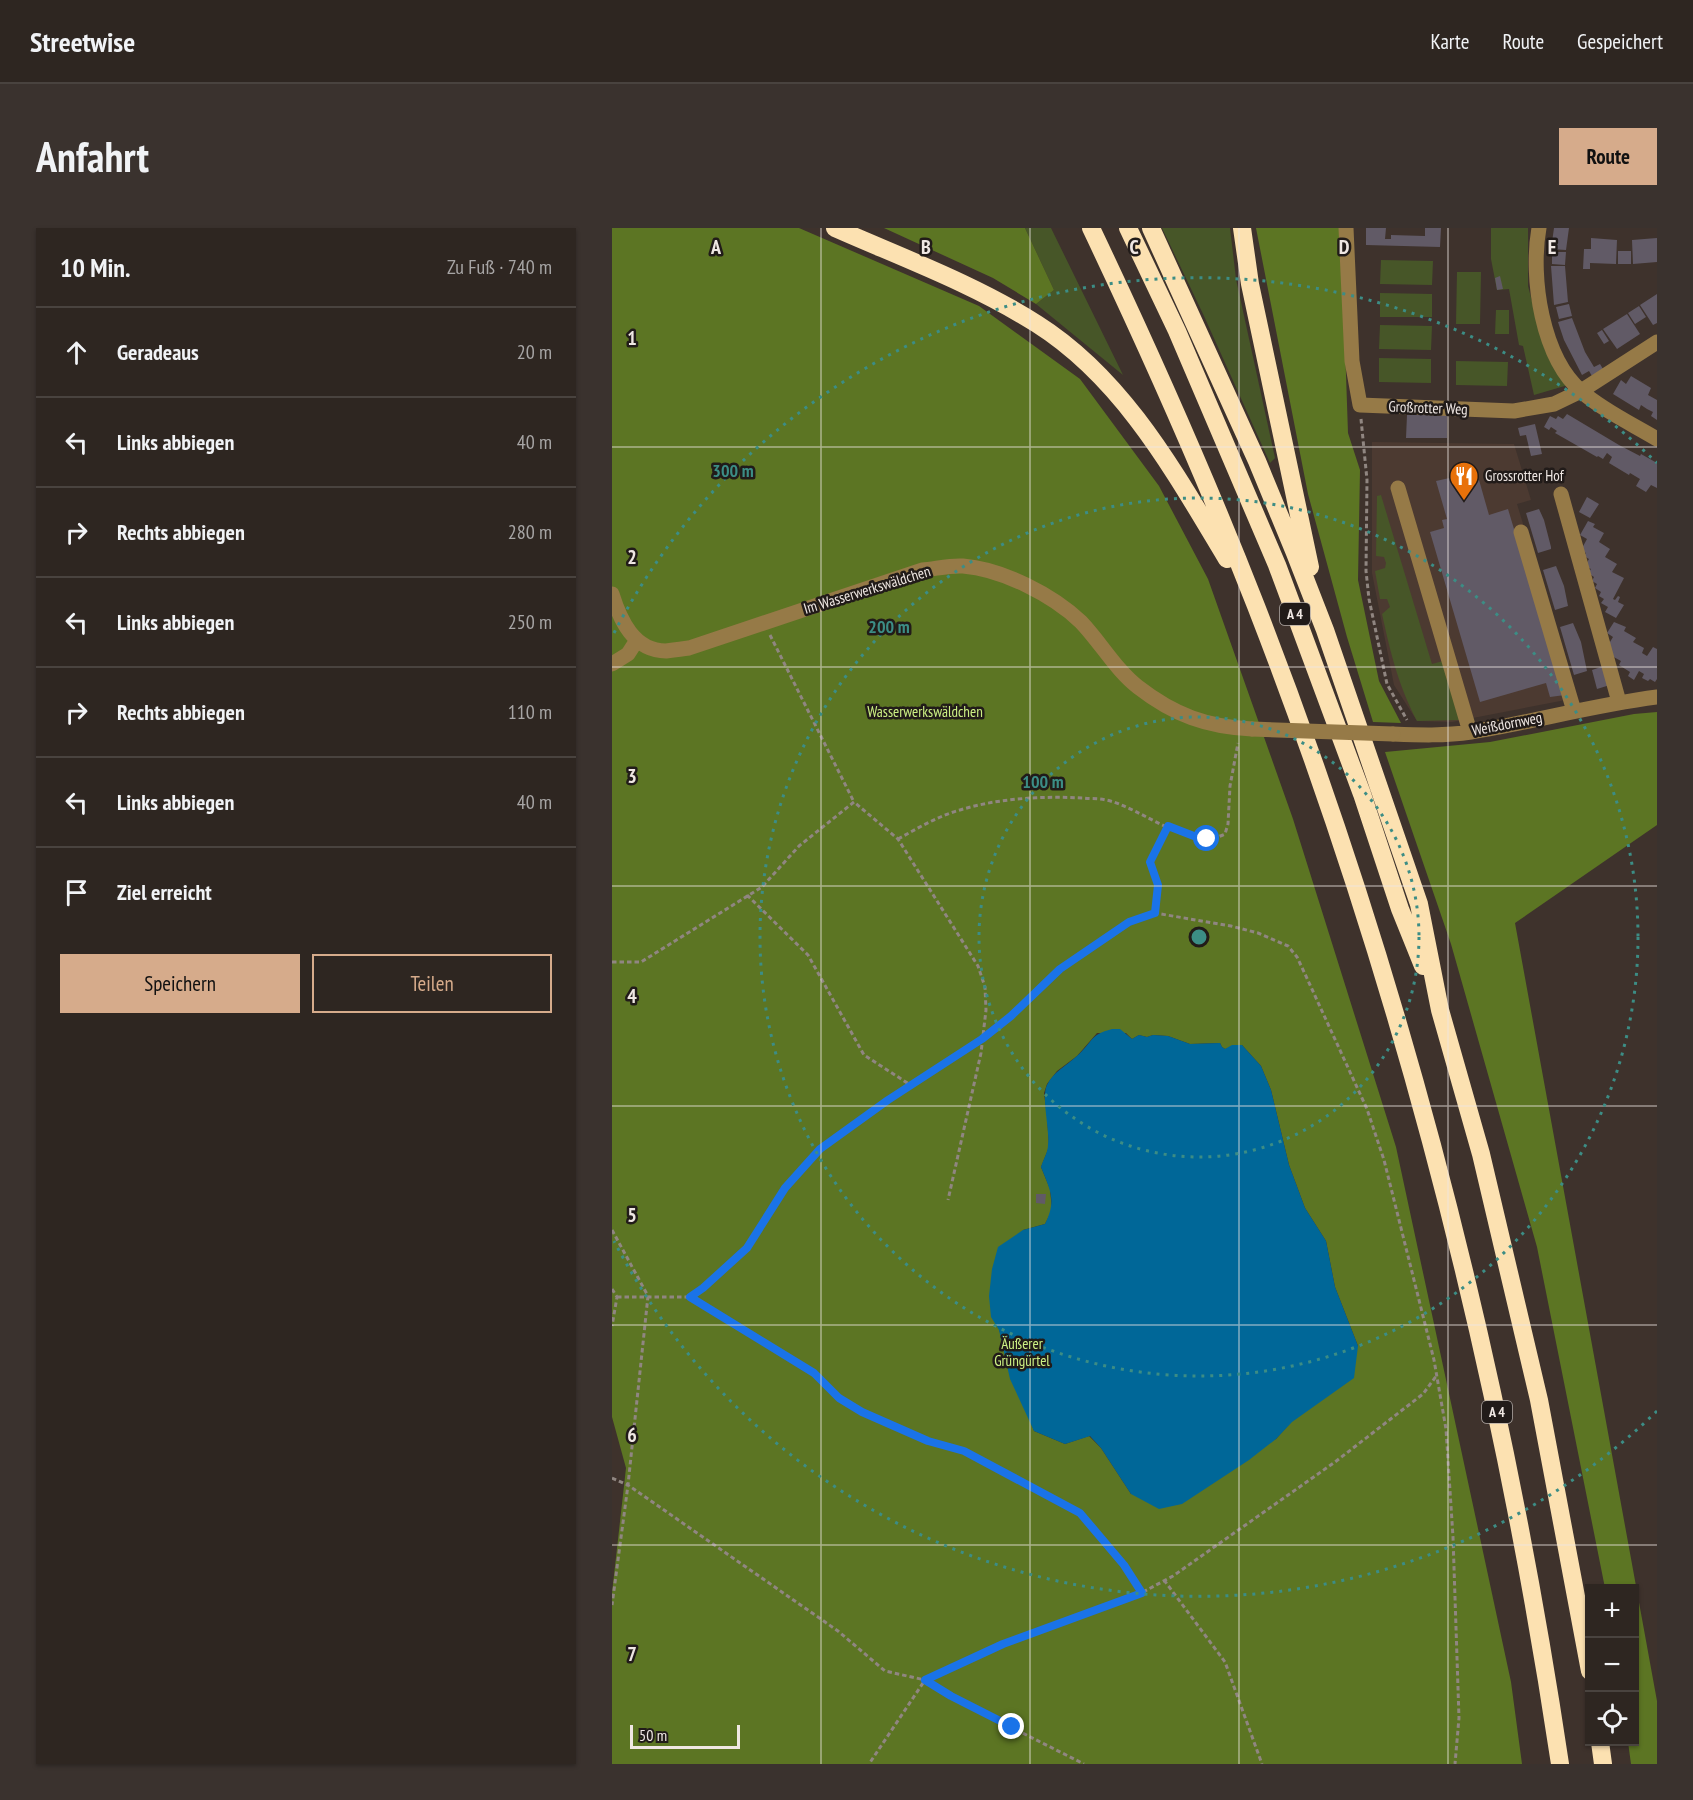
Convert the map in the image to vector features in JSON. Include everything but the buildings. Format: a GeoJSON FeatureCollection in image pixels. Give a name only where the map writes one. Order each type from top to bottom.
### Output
{"type":"FeatureCollection","features":[{"type":"Feature","properties":{"kind":"highway"},"geometry":{"type":"LineString","coordinates":[[835,228],[1000,302],[1039,324],[1073,350],[1101,377],[1142,425],[1166,458],[1257,608]]}},
{"type":"Feature","properties":{"kind":"highway","name":"A 4"},"geometry":{"type":"LineString","coordinates":[[1090,228],[1175,411],[1257,608],[1344,851],[1375,949],[1410,1065],[1452,1221],[1484,1353],[1509,1468],[1548,1681],[1560,1764]]}},
{"type":"Feature","properties":{"kind":"highway","name":"A 4"},"geometry":{"type":"LineString","coordinates":[[1128,228],[1201,385],[1277,565],[1362,794],[1400,909],[1440,1010],[1481,1154],[1539,1400],[1585,1644]]}},
{"type":"Feature","properties":{"kind":"highway"},"geometry":{"type":"LineString","coordinates":[[1150,228],[1257,461],[1325,630],[1419,904],[1440,1010]]}},
{"type":"Feature","properties":{"kind":"highway"},"geometry":{"type":"LineString","coordinates":[[1242,228],[1253,295],[1325,630]]}},
{"type":"Feature","properties":{"kind":"highway"},"geometry":{"type":"LineString","coordinates":[[1601,1746],[1603,1764]]}},
{"type":"Feature","properties":{"kind":"street"},"geometry":{"type":"LineString","coordinates":[[1346,228],[1352,361],[1360,405]]}},
{"type":"Feature","properties":{"kind":"street"},"geometry":{"type":"LineString","coordinates":[[1539,228],[1537,282],[1544,322],[1554,351],[1566,374],[1581,391],[1598,404],[1657,439]]}},
{"type":"Feature","properties":{"kind":"street","name":"Großrotter Weg"},"geometry":{"type":"LineString","coordinates":[[1360,405],[1514,411],[1554,404],[1581,391],[1657,342]]}},
{"type":"Feature","properties":{"kind":"street"},"geometry":{"type":"LineString","coordinates":[[1398,488],[1470,732]]}},
{"type":"Feature","properties":{"kind":"street"},"geometry":{"type":"LineString","coordinates":[[1561,494],[1620,702]]}},
{"type":"Feature","properties":{"kind":"street"},"geometry":{"type":"LineString","coordinates":[[1521,532],[1574,711]]}},
{"type":"Feature","properties":{"kind":"street","name":"Im Wasserwerkswäldchen"},"geometry":{"type":"LineString","coordinates":[[637,640],[648,647],[664,651],[689,648],[922,570],[962,566],[1003,574],[1046,596],[1079,621],[1137,686],[1165,706],[1203,723],[1252,729],[1392,734]]}},
{"type":"Feature","properties":{"kind":"street"},"geometry":{"type":"LineString","coordinates":[[612,594],[618,614],[628,631],[637,640],[628,654],[612,664]]}},
{"type":"Feature","properties":{"kind":"street","name":"Weißdornweg"},"geometry":{"type":"LineString","coordinates":[[1392,734],[1470,732],[1620,702],[1657,698]]}},
{"type":"Feature","properties":{"kind":"path"},"geometry":{"type":"LineString","coordinates":[[1360,405],[1367,480],[1366,571],[1372,619],[1387,684],[1414,735]]}},
{"type":"Feature","properties":{"kind":"path"},"geometry":{"type":"LineString","coordinates":[[764,622],[855,802],[898,839],[978,966],[985,987],[981,1053],[948,1200]]}},
{"type":"Feature","properties":{"kind":"path"},"geometry":{"type":"LineString","coordinates":[[898,839],[960,810],[1001,801],[1050,797],[1107,800],[1199,838],[1217,838],[1225,834],[1228,824],[1230,786],[1239,739]]}},
{"type":"Feature","properties":{"kind":"path"},"geometry":{"type":"LineString","coordinates":[[612,962],[641,962],[762,887],[799,846],[855,802]]}},
{"type":"Feature","properties":{"kind":"path"},"geometry":{"type":"LineString","coordinates":[[1155,913],[1158,885],[1150,862],[1168,826]]}},
{"type":"Feature","properties":{"kind":"path"},"geometry":{"type":"LineString","coordinates":[[747,895],[808,955],[864,1055],[912,1086]]}},
{"type":"Feature","properties":{"kind":"path"},"geometry":{"type":"LineString","coordinates":[[690,1297],[747,1248],[785,1188],[820,1149],[888,1100],[982,1039],[1019,1010],[1060,969],[1129,922],[1155,913],[1231,926],[1258,933],[1288,946],[1297,957],[1367,1109],[1389,1181],[1437,1375],[1446,1430],[1456,1596],[1460,1718],[1455,1764]]}},
{"type":"Feature","properties":{"kind":"path"},"geometry":{"type":"LineString","coordinates":[[612,1230],[648,1296],[628,1485],[612,1605]]}},
{"type":"Feature","properties":{"kind":"path"},"geometry":{"type":"LineString","coordinates":[[612,1289],[617,1297],[612,1326]]}},
{"type":"Feature","properties":{"kind":"path"},"geometry":{"type":"LineString","coordinates":[[617,1297],[690,1297],[814,1373],[839,1398],[862,1412],[928,1441],[964,1451],[1080,1513],[1124,1565],[1142,1593]]}},
{"type":"Feature","properties":{"kind":"path"},"geometry":{"type":"LineString","coordinates":[[869,1764],[925,1680],[1003,1644],[1142,1593],[1173,1576],[1335,1462],[1423,1394],[1437,1375]]}},
{"type":"Feature","properties":{"kind":"path"},"geometry":{"type":"LineString","coordinates":[[612,1478],[628,1485],[838,1631],[885,1671],[925,1680],[951,1696],[1084,1764]]}},
{"type":"Feature","properties":{"kind":"path"},"geometry":{"type":"LineString","coordinates":[[1164,1580],[1225,1662],[1262,1764]]}},
{"type":"Feature","properties":{"kind":"shaded area"},"geometry":{"type":"Polygon","coordinates":[[[1372,442],[1514,444],[1531,500],[1517,504],[1576,698],[1452,722],[1417,721],[1394,685],[1372,573],[1372,442]]]}},
{"type":"Feature","properties":{"kind":"green space","name":"Äußerer Grüngürtel"},"geometry":{"type":"Polygon","coordinates":[[[612,228],[799,228],[979,306],[1080,379],[1159,486],[1208,579],[1293,819],[1396,1147],[1511,1682],[1522,1764],[612,1764],[612,1593],[626,1468],[612,1417],[612,228]],[[1097,1033],[1077,1056],[1057,1071],[1047,1084],[1044,1093],[1049,1147],[1041,1167],[1050,1189],[1052,1210],[1045,1224],[1023,1230],[999,1330],[1034,1431],[1065,1444],[1089,1436],[1101,1448],[1131,1494],[1276,1439],[1358,1346],[1335,1287],[1326,1241],[1305,1208],[1289,1165],[1271,1090],[1261,1066],[1242,1045],[1225,1049],[1220,1043],[1190,1044],[1168,1036],[1153,1035],[1147,1037],[1139,1035],[1132,1039],[1126,1033],[1097,1033]]]}},
{"type":"Feature","properties":{"kind":"green space"},"geometry":{"type":"Polygon","coordinates":[[[884,228],[1025,228],[1054,290],[1036,304],[993,278],[884,228]]]}},
{"type":"Feature","properties":{"kind":"green space"},"geometry":{"type":"Polygon","coordinates":[[[1025,228],[1051,228],[1123,375],[1036,304],[1054,290],[1025,228]]]}},
{"type":"Feature","properties":{"kind":"green space"},"geometry":{"type":"Polygon","coordinates":[[[1162,228],[1230,228],[1236,279],[1275,458],[1270,463],[1204,316],[1162,228]]]}},
{"type":"Feature","properties":{"kind":"green space"},"geometry":{"type":"Polygon","coordinates":[[[1256,228],[1341,228],[1348,433],[1360,470],[1358,580],[1379,681],[1401,723],[1373,722],[1347,637],[1308,494],[1256,228]]]}},
{"type":"Feature","properties":{"kind":"green space"},"geometry":{"type":"Polygon","coordinates":[[[1491,228],[1528,228],[1528,286],[1545,350],[1568,385],[1534,395],[1523,346],[1519,345],[1509,289],[1497,290],[1491,259],[1491,228]]]}},
{"type":"Feature","properties":{"kind":"green space"},"geometry":{"type":"Polygon","coordinates":[[[1381,260],[1433,261],[1432,285],[1380,284],[1381,260]]]}},
{"type":"Feature","properties":{"kind":"green space"},"geometry":{"type":"Polygon","coordinates":[[[1457,272],[1481,272],[1480,324],[1456,324],[1457,272]]]}},
{"type":"Feature","properties":{"kind":"green space"},"geometry":{"type":"Polygon","coordinates":[[[1380,293],[1432,294],[1432,317],[1380,317],[1380,293]]]}},
{"type":"Feature","properties":{"kind":"green space"},"geometry":{"type":"Polygon","coordinates":[[[1496,310],[1509,310],[1509,334],[1495,334],[1496,310]]]}},
{"type":"Feature","properties":{"kind":"green space"},"geometry":{"type":"Polygon","coordinates":[[[1380,325],[1432,326],[1431,350],[1379,349],[1380,325]]]}},
{"type":"Feature","properties":{"kind":"green space"},"geometry":{"type":"Polygon","coordinates":[[[1379,358],[1431,359],[1431,383],[1379,382],[1379,358]]]}},
{"type":"Feature","properties":{"kind":"green space"},"geometry":{"type":"Polygon","coordinates":[[[1456,361],[1508,362],[1507,386],[1456,385],[1456,361]]]}},
{"type":"Feature","properties":{"kind":"green space"},"geometry":{"type":"Polygon","coordinates":[[[1381,495],[1432,664],[1443,661],[1460,720],[1417,721],[1400,682],[1382,614],[1390,607],[1387,599],[1380,599],[1375,571],[1385,568],[1386,563],[1384,557],[1376,556],[1377,496],[1381,495]]]}},
{"type":"Feature","properties":{"kind":"green space"},"geometry":{"type":"Polygon","coordinates":[[[1657,712],[1657,825],[1515,923],[1636,1584],[1604,1584],[1537,1247],[1451,944],[1385,752],[1490,742],[1634,714],[1657,712]]]}},
{"type":"Feature","properties":{"kind":"green space"},"geometry":{"type":"Polygon","coordinates":[[[1639,1602],[1657,1701],[1657,1764],[1631,1764],[1629,1746],[1639,1746],[1639,1602]]]}},
{"type":"Feature","properties":{"kind":"water"},"geometry":{"type":"Polygon","coordinates":[[[1112,1029],[1120,1029],[1132,1039],[1139,1035],[1147,1037],[1153,1035],[1168,1036],[1190,1044],[1220,1043],[1225,1049],[1232,1045],[1242,1045],[1261,1066],[1271,1090],[1289,1165],[1305,1208],[1326,1241],[1335,1287],[1358,1346],[1354,1378],[1292,1422],[1276,1439],[1249,1460],[1182,1504],[1159,1509],[1131,1494],[1101,1448],[1090,1436],[1065,1444],[1034,1431],[1010,1379],[999,1330],[991,1317],[989,1296],[992,1269],[998,1247],[1023,1230],[1045,1224],[1051,1208],[1051,1195],[1041,1167],[1048,1145],[1045,1097],[1047,1085],[1056,1073],[1077,1056],[1095,1036],[1112,1029]]]}},
{"type":"Feature","properties":{"kind":"place","name":"Grossrotter Hof"},"geometry":{"type":"Point","coordinates":[1464,502]}},
{"type":"Feature","properties":{"kind":"route"},"geometry":{"type":"LineString","coordinates":[[1012,1727],[925,1680],[1003,1644],[1142,1593],[1124,1565],[1080,1513],[964,1451],[928,1441],[862,1412],[839,1398],[814,1373],[690,1297],[747,1248],[785,1188],[820,1149],[888,1100],[982,1039],[1041,990],[1060,969],[1129,922],[1155,913],[1158,885],[1150,862],[1168,826],[1207,839]]}},
{"type":"Feature","properties":{"kind":"park label","name":"Wasserwerkswäldchen"},"geometry":{"type":"Point","coordinates":[925,712]}}]}
